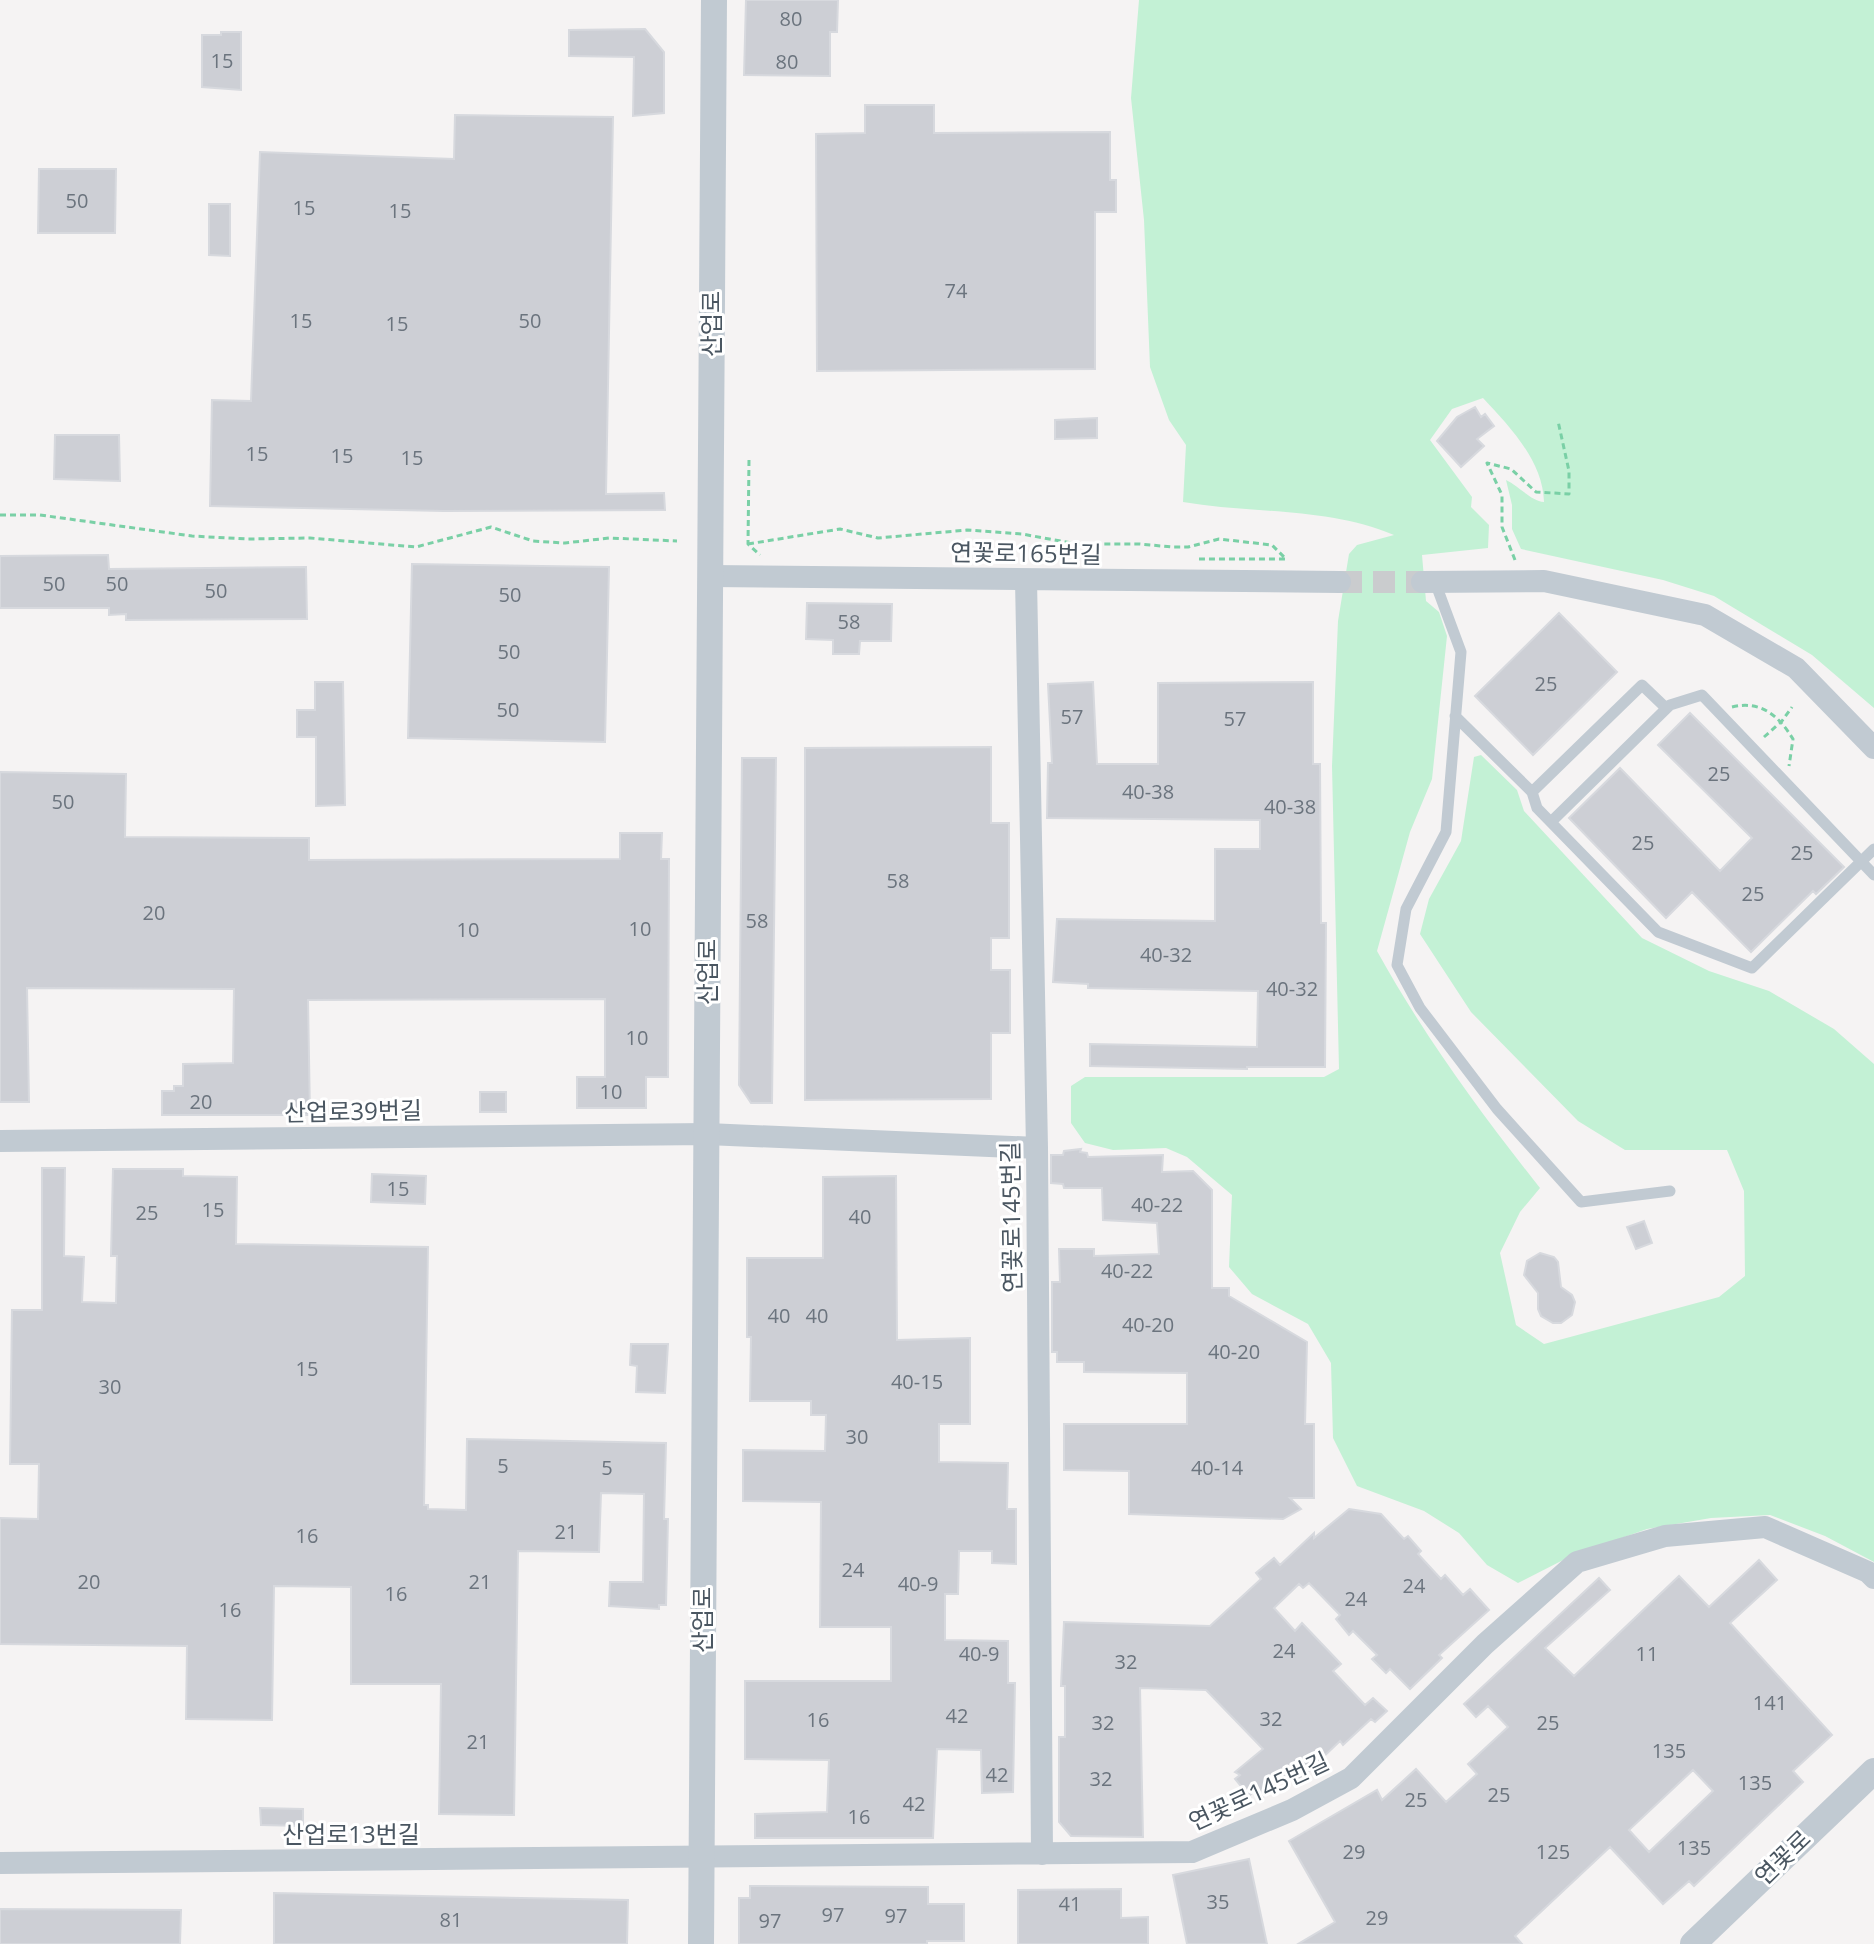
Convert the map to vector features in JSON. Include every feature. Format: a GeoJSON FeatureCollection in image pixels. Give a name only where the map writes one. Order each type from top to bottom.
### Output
{"type":"FeatureCollection","features":[{"type":"Feature","properties":{"kind":"street","name":"산업로"},"geometry":{"type":"LineString","coordinates":[[701,1944],[714,0]]}},
{"type":"Feature","properties":{"kind":"street","name":"연꽃로165번길"},"geometry":{"type":"LineString","coordinates":[[711,576],[1340,582]]}},
{"type":"Feature","properties":{"kind":"street","name":"연꽃로145번길"},"geometry":{"type":"LineString","coordinates":[[1026,580],[1037,1148],[1042,1854]]}},
{"type":"Feature","properties":{"kind":"street"},"geometry":{"type":"LineString","coordinates":[[1429,582],[1544,581],[1705,615],[1796,668],[1874,748]]}},
{"type":"Feature","properties":{"kind":"street","name":"산업로39번길"},"geometry":{"type":"LineString","coordinates":[[0,1141],[707,1134],[1037,1148]]}},
{"type":"Feature","properties":{"kind":"street","name":"연꽃로145번길"},"geometry":{"type":"LineString","coordinates":[[702,1858],[1192,1852],[1292,1810],[1351,1778],[1485,1644],[1577,1562],[1665,1536],[1765,1527],[1868,1572],[1874,1578]]}},
{"type":"Feature","properties":{"kind":"street","name":"연꽃로"},"geometry":{"type":"LineString","coordinates":[[1693,1944],[1874,1771]]}},
{"type":"Feature","properties":{"kind":"street","name":"산업로13번길"},"geometry":{"type":"LineString","coordinates":[[0,1863],[702,1858]]}},
{"type":"Feature","properties":{"kind":"lane"},"geometry":{"type":"LineString","coordinates":[[1429,582],[1461,652],[1446,832],[1406,909],[1397,965],[1420,1008],[1488,1096],[1581,1202],[1670,1191]]}},
{"type":"Feature","properties":{"kind":"lane"},"geometry":{"type":"LineString","coordinates":[[1532,792],[1642,685],[1666,708]]}},
{"type":"Feature","properties":{"kind":"lane"},"geometry":{"type":"LineString","coordinates":[[1551,822],[1666,708],[1702,695],[1874,875]]}},
{"type":"Feature","properties":{"kind":"lane"},"geometry":{"type":"LineString","coordinates":[[1455,716],[1532,792],[1537,808],[1658,932],[1752,968],[1874,849]]}},
{"type":"Feature","properties":{"kind":"path"},"geometry":{"type":"LineString","coordinates":[[1526,581],[1502,527],[1502,495],[1487,463],[1511,469],[1536,492],[1569,494],[1569,471],[1558,421]]}},
{"type":"Feature","properties":{"kind":"path"},"geometry":{"type":"LineString","coordinates":[[749,460],[748,544],[755,553],[763,556]]}},
{"type":"Feature","properties":{"kind":"path"},"geometry":{"type":"LineString","coordinates":[[0,515],[40,515],[192,536],[310,538],[416,547],[491,527],[533,541],[565,543],[609,538],[677,541]]}},
{"type":"Feature","properties":{"kind":"path"},"geometry":{"type":"LineString","coordinates":[[748,544],[840,529],[878,538],[967,530],[1022,534],[1077,544],[1188,547],[1219,539],[1272,545],[1286,559],[1192,559]]}},
{"type":"Feature","properties":{"kind":"path"},"geometry":{"type":"LineString","coordinates":[[1719,713],[1744,704],[1764,708],[1782,721],[1793,739],[1791,760],[1784,781]]}},
{"type":"Feature","properties":{"kind":"path"},"geometry":{"type":"LineString","coordinates":[[1752,748],[1782,721],[1792,707]]}},
{"type":"Feature","properties":{"kind":"green space"},"geometry":{"type":"Polygon","coordinates":[[[1139,0],[1874,0],[1874,708],[1812,655],[1714,596],[1663,580],[1521,549],[1512,529],[1512,505],[1506,480],[1534,499],[1544,502],[1538,473],[1514,433],[1483,398],[1452,409],[1430,440],[1472,497],[1471,507],[1489,525],[1488,548],[1422,555],[1426,601],[1439,612],[1447,636],[1432,779],[1410,832],[1377,951],[1454,1073],[1540,1188],[1520,1212],[1500,1253],[1516,1325],[1544,1344],[1719,1297],[1745,1276],[1744,1191],[1727,1150],[1625,1150],[1578,1121],[1471,1012],[1420,934],[1429,899],[1461,841],[1474,757],[1481,755],[1517,790],[1524,811],[1642,938],[1709,971],[1769,991],[1834,1029],[1874,1064],[1874,1562],[1825,1536],[1770,1515],[1711,1518],[1647,1529],[1571,1556],[1518,1583],[1487,1565],[1459,1533],[1424,1511],[1357,1486],[1333,1438],[1331,1363],[1308,1324],[1252,1294],[1229,1267],[1232,1195],[1187,1157],[1166,1148],[1113,1150],[1085,1143],[1071,1123],[1071,1086],[1085,1077],[1324,1077],[1339,1069],[1332,766],[1338,621],[1349,554],[1357,545],[1394,535],[1369,526],[1317,515],[1183,502],[1186,445],[1169,420],[1150,367],[1144,220],[1131,98],[1139,0]]]}},
{"type":"Feature","properties":{"kind":"building"},"geometry":{"type":"Polygon","coordinates":[[[746,0],[838,0],[837,32],[830,32],[830,76],[744,75],[746,0]]]}},
{"type":"Feature","properties":{"kind":"building"},"geometry":{"type":"Polygon","coordinates":[[[645,29],[664,52],[664,113],[633,116],[634,57],[569,56],[569,30],[645,29]]]}},
{"type":"Feature","properties":{"kind":"building"},"geometry":{"type":"Polygon","coordinates":[[[221,32],[241,32],[241,90],[202,87],[202,35],[221,35],[221,32]]]}},
{"type":"Feature","properties":{"kind":"building"},"geometry":{"type":"Polygon","coordinates":[[[865,105],[934,105],[934,133],[1110,132],[1110,180],[1116,180],[1116,212],[1095,212],[1095,369],[817,371],[816,134],[865,133],[865,105]]]}},
{"type":"Feature","properties":{"kind":"building"},"geometry":{"type":"Polygon","coordinates":[[[455,115],[613,117],[606,494],[664,493],[665,510],[444,511],[210,506],[212,400],[251,401],[260,152],[454,159],[455,115]]]}},
{"type":"Feature","properties":{"kind":"building"},"geometry":{"type":"Polygon","coordinates":[[[39,169],[116,169],[115,233],[38,233],[39,169]]]}},
{"type":"Feature","properties":{"kind":"building"},"geometry":{"type":"Polygon","coordinates":[[[209,204],[230,204],[230,256],[209,255],[209,204]]]}},
{"type":"Feature","properties":{"kind":"building"},"geometry":{"type":"Polygon","coordinates":[[[1475,407],[1481,417],[1485,414],[1494,426],[1477,439],[1484,446],[1461,467],[1437,441],[1457,417],[1475,407]]]}},
{"type":"Feature","properties":{"kind":"building"},"geometry":{"type":"Polygon","coordinates":[[[1097,418],[1097,438],[1055,439],[1055,420],[1097,418]]]}},
{"type":"Feature","properties":{"kind":"building"},"geometry":{"type":"Polygon","coordinates":[[[55,435],[119,435],[120,481],[54,479],[55,435]]]}},
{"type":"Feature","properties":{"kind":"building"},"geometry":{"type":"Polygon","coordinates":[[[108,555],[109,569],[306,567],[307,619],[126,620],[126,614],[109,615],[109,608],[0,608],[0,556],[108,555]]]}},
{"type":"Feature","properties":{"kind":"building"},"geometry":{"type":"Polygon","coordinates":[[[412,564],[609,567],[605,742],[408,738],[412,564]]]}},
{"type":"Feature","properties":{"kind":"building"},"geometry":{"type":"Polygon","coordinates":[[[807,603],[892,604],[891,641],[860,641],[859,654],[833,654],[833,640],[806,639],[807,603]]]}},
{"type":"Feature","properties":{"kind":"building"},"geometry":{"type":"Polygon","coordinates":[[[1559,613],[1617,672],[1533,755],[1475,696],[1559,613]]]}},
{"type":"Feature","properties":{"kind":"building"},"geometry":{"type":"Polygon","coordinates":[[[315,682],[343,682],[345,805],[316,806],[316,737],[297,737],[297,710],[315,710],[315,682]]]}},
{"type":"Feature","properties":{"kind":"building"},"geometry":{"type":"Polygon","coordinates":[[[1093,682],[1097,764],[1158,764],[1158,683],[1313,682],[1313,764],[1320,764],[1321,923],[1326,923],[1325,1067],[1090,1066],[1090,1044],[1257,1047],[1258,991],[1088,988],[1088,984],[1053,982],[1057,919],[1215,921],[1215,849],[1260,849],[1260,820],[1047,818],[1048,763],[1052,763],[1048,684],[1093,682]]]}},
{"type":"Feature","properties":{"kind":"building"},"geometry":{"type":"Polygon","coordinates":[[[1690,713],[1844,867],[1816,894],[1813,891],[1751,952],[1692,892],[1666,918],[1569,818],[1620,768],[1720,871],[1752,838],[1658,745],[1690,713]]]}},
{"type":"Feature","properties":{"kind":"building"},"geometry":{"type":"Polygon","coordinates":[[[991,747],[991,823],[1009,823],[1009,938],[991,938],[991,970],[1010,970],[1010,1033],[991,1033],[991,1099],[805,1100],[805,748],[991,747]]]}},
{"type":"Feature","properties":{"kind":"building"},"geometry":{"type":"Polygon","coordinates":[[[742,758],[776,758],[772,1103],[751,1103],[739,1085],[742,758]]]}},
{"type":"Feature","properties":{"kind":"building"},"geometry":{"type":"Polygon","coordinates":[[[0,772],[126,774],[125,837],[309,838],[309,860],[620,859],[620,833],[662,833],[661,859],[669,859],[668,1077],[646,1077],[646,1108],[577,1108],[577,1077],[605,1077],[605,999],[308,1000],[310,1115],[162,1115],[162,1091],[174,1091],[174,1086],[183,1086],[183,1064],[233,1063],[234,989],[27,988],[29,1102],[0,1102],[0,772]]]}},
{"type":"Feature","properties":{"kind":"building"},"geometry":{"type":"Polygon","coordinates":[[[480,1092],[506,1092],[506,1112],[480,1112],[480,1092]]]}},
{"type":"Feature","properties":{"kind":"building"},"geometry":{"type":"Polygon","coordinates":[[[1081,1149],[1080,1152],[1087,1153],[1088,1157],[1163,1155],[1162,1172],[1193,1171],[1212,1190],[1212,1288],[1229,1288],[1229,1296],[1307,1342],[1305,1424],[1314,1424],[1314,1498],[1290,1498],[1301,1509],[1283,1519],[1129,1514],[1129,1471],[1064,1470],[1064,1424],[1187,1424],[1187,1373],[1084,1372],[1084,1362],[1057,1362],[1057,1352],[1052,1352],[1052,1282],[1060,1282],[1059,1249],[1094,1249],[1094,1256],[1159,1254],[1157,1223],[1103,1220],[1102,1188],[1064,1188],[1063,1184],[1051,1183],[1051,1155],[1081,1149]]]}},
{"type":"Feature","properties":{"kind":"building"},"geometry":{"type":"Polygon","coordinates":[[[42,1168],[65,1168],[64,1256],[84,1257],[82,1302],[116,1303],[117,1256],[111,1256],[113,1169],[183,1169],[183,1176],[237,1177],[236,1244],[428,1247],[424,1505],[428,1505],[428,1509],[466,1510],[467,1439],[666,1443],[666,1605],[659,1605],[659,1609],[609,1606],[610,1582],[643,1582],[644,1494],[601,1493],[599,1552],[518,1551],[514,1815],[439,1814],[441,1684],[351,1684],[351,1587],[274,1586],[272,1720],[186,1719],[187,1646],[0,1644],[0,1518],[38,1519],[39,1464],[10,1464],[12,1310],[42,1310],[42,1168]]]}},
{"type":"Feature","properties":{"kind":"building"},"geometry":{"type":"Polygon","coordinates":[[[372,1174],[426,1176],[425,1204],[371,1202],[372,1174]]]}},
{"type":"Feature","properties":{"kind":"building"},"geometry":{"type":"Polygon","coordinates":[[[896,1176],[897,1340],[970,1338],[970,1424],[939,1424],[939,1462],[1008,1463],[1007,1509],[1016,1509],[1016,1564],[992,1563],[992,1551],[959,1551],[958,1594],[945,1594],[945,1640],[1008,1641],[1008,1683],[1015,1683],[1013,1792],[982,1793],[981,1750],[937,1749],[933,1838],[755,1838],[755,1814],[827,1812],[829,1760],[745,1759],[745,1681],[891,1681],[891,1627],[820,1627],[821,1502],[743,1501],[743,1450],[825,1451],[826,1415],[811,1415],[811,1401],[750,1401],[747,1258],[823,1258],[823,1177],[896,1176]]]}},
{"type":"Feature","properties":{"kind":"building"},"geometry":{"type":"Polygon","coordinates":[[[1644,1221],[1652,1243],[1636,1249],[1627,1227],[1644,1221]]]}},
{"type":"Feature","properties":{"kind":"building"},"geometry":{"type":"Polygon","coordinates":[[[1540,1253],[1554,1257],[1558,1262],[1561,1287],[1572,1295],[1575,1302],[1572,1315],[1561,1323],[1553,1323],[1541,1316],[1538,1293],[1524,1275],[1527,1261],[1540,1253]]]}},
{"type":"Feature","properties":{"kind":"building"},"geometry":{"type":"Polygon","coordinates":[[[631,1344],[668,1344],[665,1393],[636,1392],[637,1366],[630,1365],[631,1344]]]}},
{"type":"Feature","properties":{"kind":"building"},"geometry":{"type":"Polygon","coordinates":[[[1349,1509],[1381,1514],[1404,1539],[1408,1536],[1421,1551],[1418,1554],[1441,1579],[1445,1575],[1463,1595],[1470,1589],[1489,1610],[1439,1655],[1442,1658],[1410,1689],[1390,1669],[1386,1673],[1372,1659],[1377,1655],[1353,1631],[1349,1635],[1336,1619],[1340,1615],[1309,1583],[1303,1588],[1299,1584],[1274,1608],[1295,1631],[1302,1623],[1341,1664],[1333,1671],[1365,1705],[1373,1698],[1387,1711],[1375,1722],[1371,1719],[1343,1745],[1340,1741],[1296,1783],[1287,1774],[1262,1798],[1255,1790],[1249,1796],[1235,1779],[1240,1775],[1235,1772],[1263,1749],[1206,1690],[1140,1688],[1143,1837],[1071,1836],[1059,1822],[1059,1737],[1065,1737],[1065,1686],[1061,1686],[1064,1622],[1210,1626],[1261,1579],[1256,1573],[1274,1558],[1280,1565],[1314,1533],[1314,1538],[1349,1509]]]}},
{"type":"Feature","properties":{"kind":"building"},"geometry":{"type":"Polygon","coordinates":[[[1759,1560],[1777,1580],[1730,1623],[1832,1735],[1793,1771],[1803,1782],[1694,1886],[1689,1881],[1663,1904],[1610,1847],[1515,1936],[1522,1944],[1298,1944],[1335,1922],[1289,1841],[1377,1790],[1382,1800],[1416,1769],[1446,1802],[1477,1774],[1468,1764],[1508,1727],[1488,1706],[1476,1717],[1464,1704],[1599,1578],[1610,1590],[1545,1648],[1574,1676],[1679,1576],[1709,1607],[1759,1560]],[[1693,1770],[1629,1830],[1649,1852],[1713,1791],[1693,1770]]]}},
{"type":"Feature","properties":{"kind":"building"},"geometry":{"type":"Polygon","coordinates":[[[260,1808],[303,1809],[303,1826],[261,1825],[260,1808]]]}},
{"type":"Feature","properties":{"kind":"building"},"geometry":{"type":"Polygon","coordinates":[[[1249,1859],[1267,1944],[1187,1944],[1173,1875],[1249,1859]]]}},
{"type":"Feature","properties":{"kind":"building"},"geometry":{"type":"Polygon","coordinates":[[[750,1886],[928,1887],[928,1904],[964,1904],[964,1941],[927,1941],[927,1944],[739,1944],[739,1898],[750,1898],[750,1886]]]}},
{"type":"Feature","properties":{"kind":"building"},"geometry":{"type":"Polygon","coordinates":[[[1121,1889],[1121,1918],[1148,1917],[1148,1944],[1018,1944],[1018,1890],[1121,1889]]]}},
{"type":"Feature","properties":{"kind":"building"},"geometry":{"type":"Polygon","coordinates":[[[274,1893],[628,1900],[627,1944],[274,1944],[274,1893]]]}},
{"type":"Feature","properties":{"kind":"building"},"geometry":{"type":"Polygon","coordinates":[[[0,1909],[181,1910],[180,1944],[0,1944],[0,1909]]]}},
{"type":"Feature","properties":{"kind":"tunnel"},"geometry":{"type":"LineString","coordinates":[[1340,582],[1422,582]]}}]}
